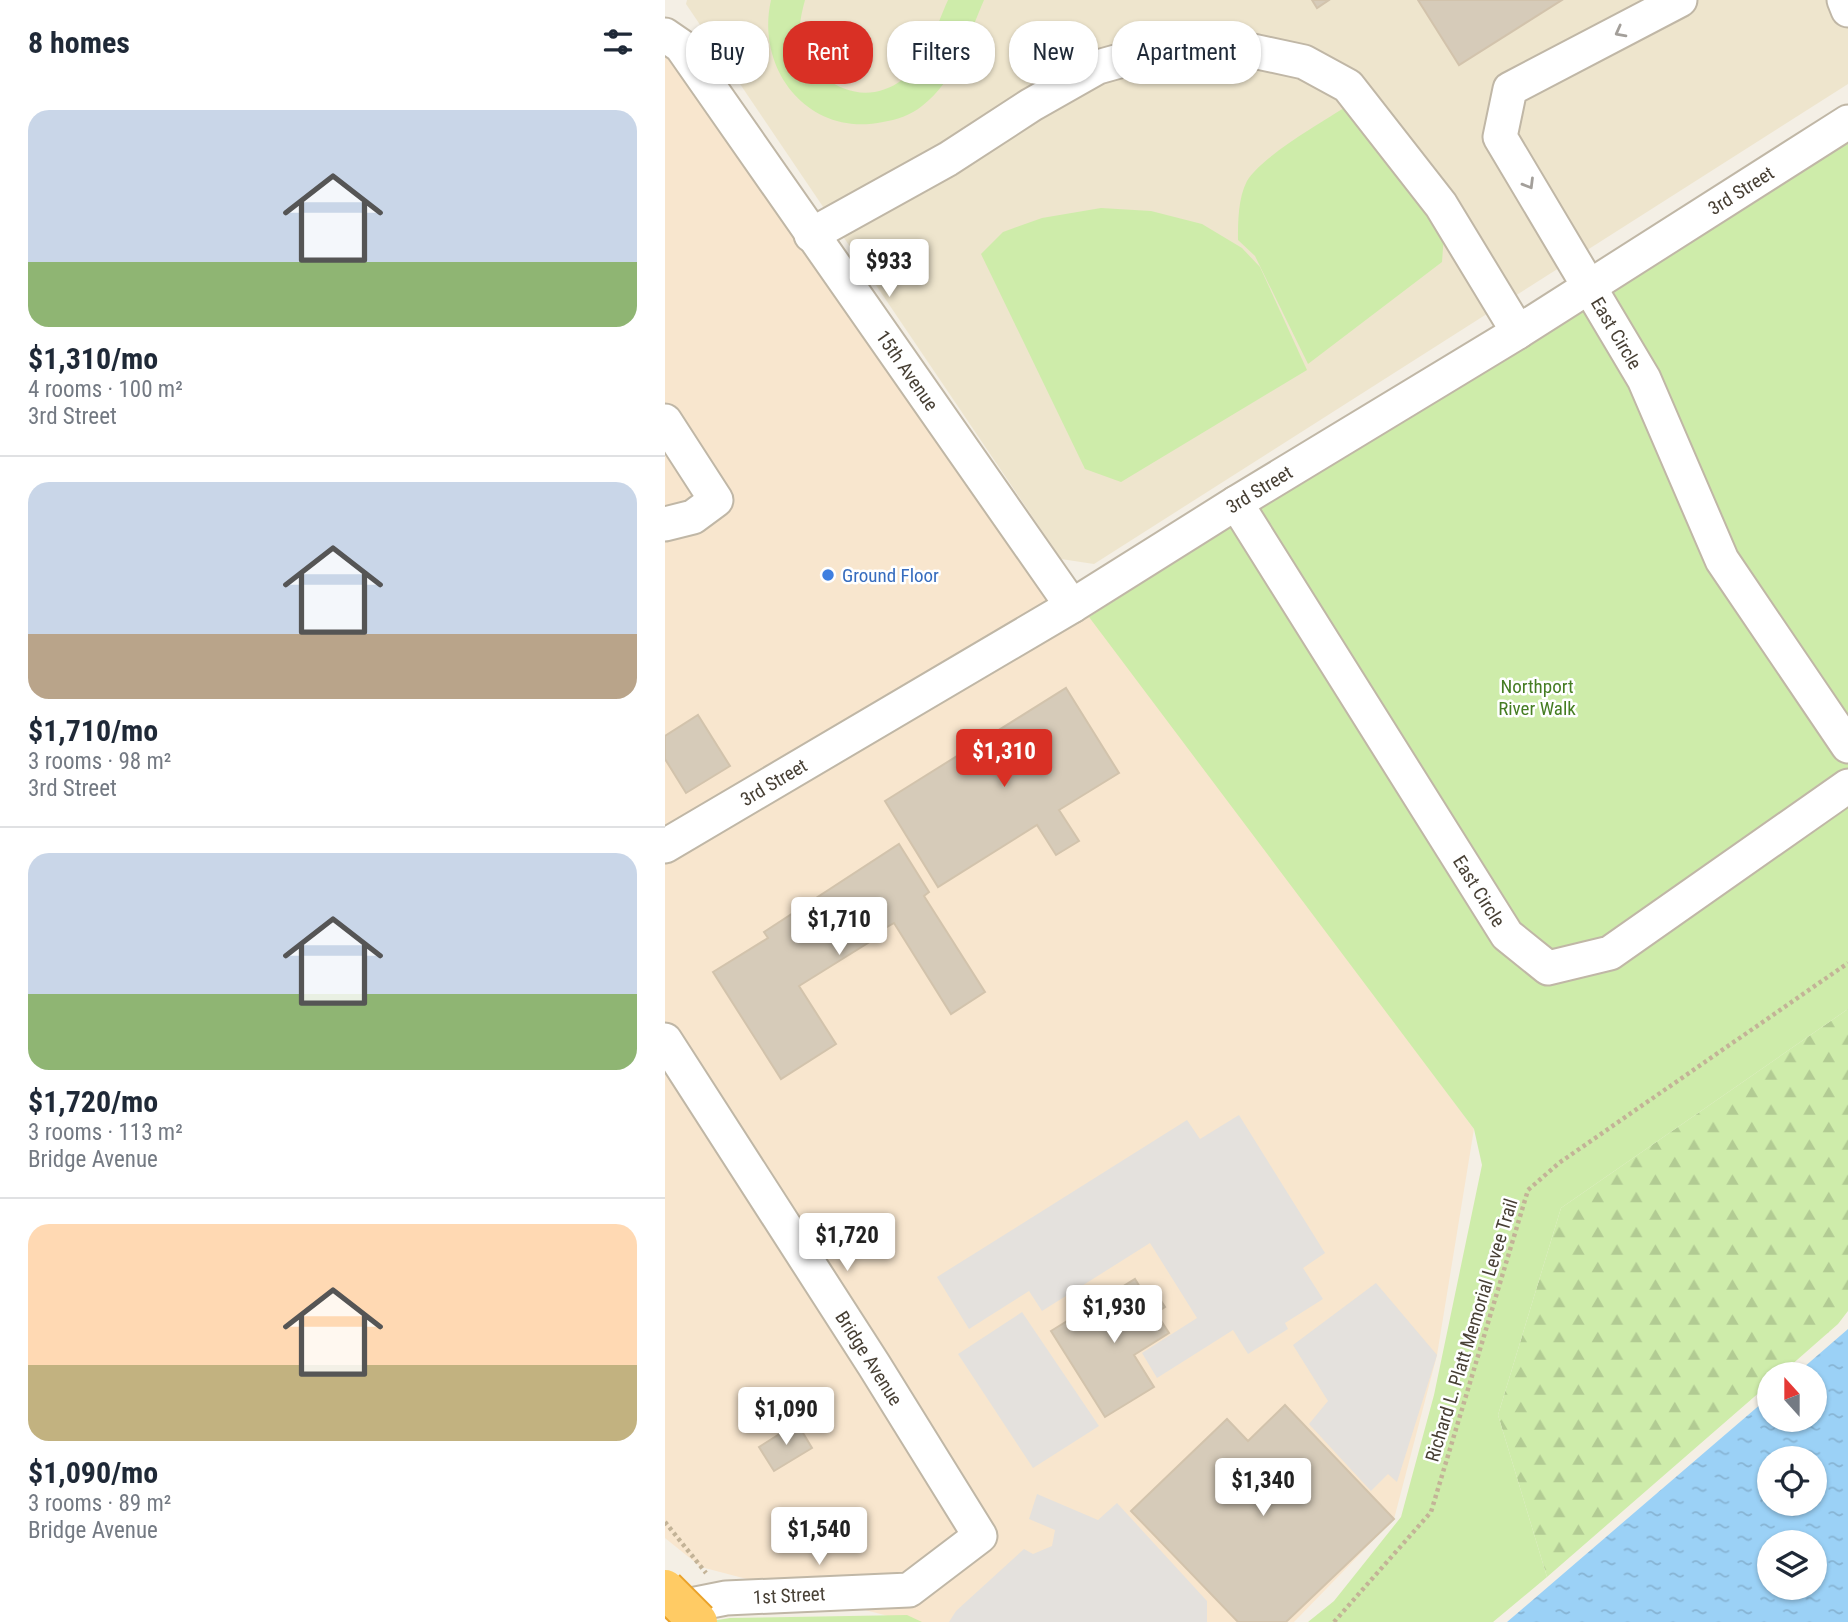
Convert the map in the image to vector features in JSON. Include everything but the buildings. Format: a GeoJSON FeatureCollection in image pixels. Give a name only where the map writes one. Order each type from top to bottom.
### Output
{"type":"FeatureCollection","features":[{"type":"Feature","properties":{"kind":"highway"},"geometry":{"type":"LineString","coordinates":[[665,1589],[712,1610]]}},
{"type":"Feature","properties":{"kind":"street","name":"East Circle"},"geometry":{"type":"LineString","coordinates":[[1680,0],[1510,89],[1500,137],[1644,379],[1722,561],[1848,746]]}},
{"type":"Feature","properties":{"kind":"street"},"geometry":{"type":"LineString","coordinates":[[1844,0],[1848,10]]}},
{"type":"Feature","properties":{"kind":"street","name":"15th Avenue"},"geometry":{"type":"LineString","coordinates":[[665,35],[681,46],[1072,606]]}},
{"type":"Feature","properties":{"kind":"street"},"geometry":{"type":"LineString","coordinates":[[811,235],[948,159],[1031,105],[1098,68],[1155,51],[1225,45],[1304,62],[1348,86],[1441,205],[1518,331]]}},
{"type":"Feature","properties":{"kind":"street","name":"3rd Street"},"geometry":{"type":"LineString","coordinates":[[665,846],[1072,606],[1518,331],[1848,122]]}},
{"type":"Feature","properties":{"kind":"street"},"geometry":{"type":"LineString","coordinates":[[665,524],[693,517],[716,500],[669,435]]}},
{"type":"Feature","properties":{"kind":"street","name":"East Circle"},"geometry":{"type":"LineString","coordinates":[[1236,503],[1507,935],[1548,968],[1610,953],[1848,786]]}},
{"type":"Feature","properties":{"kind":"street","name":"Bridge Avenue"},"geometry":{"type":"LineString","coordinates":[[665,1040],[874,1364],[980,1536]]}},
{"type":"Feature","properties":{"kind":"street","name":"1st Street"},"geometry":{"type":"LineString","coordinates":[[665,1610],[712,1610],[909,1590],[980,1536]]}},
{"type":"Feature","properties":{"kind":"path","name":"Richard L. Platt Memorial Levee Trail"},"geometry":{"type":"LineString","coordinates":[[1337,1621],[1431,1512],[1528,1190],[1559,1163],[1848,963]]}},
{"type":"Feature","properties":{"kind":"path"},"geometry":{"type":"LineString","coordinates":[[665,1522],[712,1610]]}},
{"type":"Feature","properties":{"kind":"shaded area"},"geometry":{"type":"Polygon","coordinates":[[[687,0],[1848,0],[1848,84],[1094,564],[1061,559],[740,84],[769,84],[769,21],[697,21],[686,4],[687,0]]]}},
{"type":"Feature","properties":{"kind":"shaded area"},"geometry":{"type":"Polygon","coordinates":[[[665,19],[686,49],[686,84],[711,84],[1089,617],[1114,643],[1474,1129],[1437,1355],[1394,1519],[1294,1622],[911,1622],[701,1567],[665,1538],[665,19]]]}},
{"type":"Feature","properties":{"kind":"shaded area"},"geometry":{"type":"Polygon","coordinates":[[[1239,1115],[1325,1253],[1303,1268],[1323,1299],[1285,1323],[1288,1329],[1248,1354],[1233,1330],[1157,1378],[1142,1353],[1197,1318],[1150,1243],[1042,1311],[1029,1291],[969,1329],[937,1277],[1187,1120],[1200,1139],[1239,1115]]]}},
{"type":"Feature","properties":{"kind":"shaded area"},"geometry":{"type":"Polygon","coordinates":[[[1376,1283],[1437,1355],[1397,1482],[1388,1474],[1371,1491],[1309,1424],[1328,1401],[1293,1345],[1376,1283]]]}},
{"type":"Feature","properties":{"kind":"shaded area"},"geometry":{"type":"Polygon","coordinates":[[[1022,1312],[1099,1426],[1033,1468],[958,1354],[1022,1312]]]}},
{"type":"Feature","properties":{"kind":"shaded area"},"geometry":{"type":"Polygon","coordinates":[[[1037,1494],[1098,1520],[1117,1503],[1207,1601],[1207,1622],[949,1622],[956,1611],[1024,1549],[1033,1554],[1052,1546],[1055,1530],[1029,1519],[1037,1494]]]}},
{"type":"Feature","properties":{"kind":"green space"},"geometry":{"type":"Polygon","coordinates":[[[771,0],[805,0],[801,21],[783,21],[783,78],[771,51],[769,21],[771,0]]]}},
{"type":"Feature","properties":{"kind":"green space"},"geometry":{"type":"Polygon","coordinates":[[[948,0],[984,0],[975,21],[939,21],[948,0]]]}},
{"type":"Feature","properties":{"kind":"green space"},"geometry":{"type":"Polygon","coordinates":[[[787,84],[836,84],[855,92],[871,92],[887,89],[895,84],[943,84],[918,109],[903,117],[856,124],[832,120],[811,109],[787,84]]]}},
{"type":"Feature","properties":{"kind":"green space"},"geometry":{"type":"Polygon","coordinates":[[[1344,108],[1444,234],[1442,262],[1308,364],[1255,256],[1238,240],[1240,202],[1247,181],[1264,162],[1344,108]]]}},
{"type":"Feature","properties":{"kind":"green space","name":"Northport River Walk"},"geometry":{"type":"Polygon","coordinates":[[[1848,126],[1848,1009],[1561,1208],[1498,1415],[1547,1577],[1493,1622],[1308,1622],[1334,1601],[1401,1517],[1434,1395],[1482,1165],[1474,1129],[1089,617],[1848,126]]]}},
{"type":"Feature","properties":{"kind":"green space"},"geometry":{"type":"Polygon","coordinates":[[[1101,208],[1151,211],[1202,224],[1242,248],[1260,267],[1307,370],[1121,482],[1085,469],[981,254],[1003,232],[1042,218],[1101,208]]]}},
{"type":"Feature","properties":{"kind":"green space"},"geometry":{"type":"Polygon","coordinates":[[[1848,1009],[1848,1311],[1838,1324],[1795,1362],[1757,1362],[1757,1394],[1547,1577],[1498,1415],[1561,1208],[1848,1009]]]}},
{"type":"Feature","properties":{"kind":"green space"},"geometry":{"type":"Polygon","coordinates":[[[907,1615],[922,1622],[705,1622],[730,1618],[907,1615]]]}},
{"type":"Feature","properties":{"kind":"water"},"geometry":{"type":"Polygon","coordinates":[[[1848,1329],[1848,1622],[1507,1622],[1757,1407],[1757,1432],[1827,1432],[1827,1362],[1810,1362],[1848,1329]]]}},
{"type":"Feature","properties":{"kind":"place","name":"Ground Floor"},"geometry":{"type":"Point","coordinates":[828,575]}}]}
